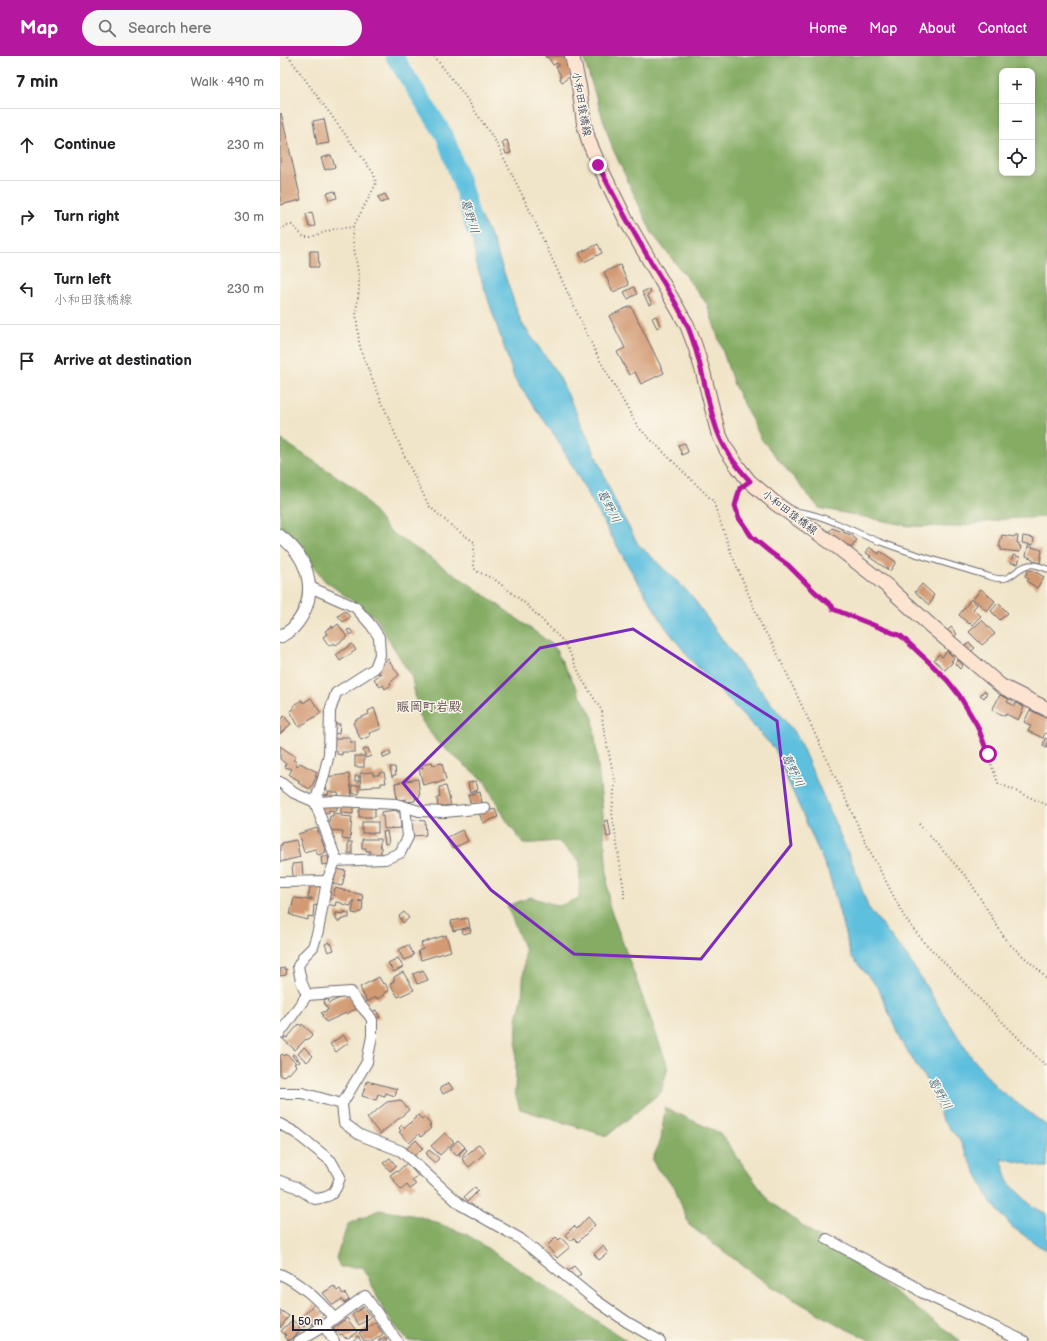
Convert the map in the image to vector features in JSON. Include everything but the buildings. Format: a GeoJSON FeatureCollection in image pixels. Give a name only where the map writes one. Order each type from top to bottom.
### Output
{"type":"FeatureCollection","features":[{"type":"Feature","properties":{"kind":"main road","name":"小和田猿橋線"},"geometry":{"type":"LineString","coordinates":[[572,56],[579,86],[584,124],[596,160],[626,220],[687,324],[701,366],[718,432],[730,455],[750,481],[887,586],[1001,686],[1047,709]]}},
{"type":"Feature","properties":{"kind":"street"},"geometry":{"type":"LineString","coordinates":[[280,536],[289,542],[301,558],[307,573],[310,588],[309,598],[305,609],[292,629],[280,637]]}},
{"type":"Feature","properties":{"kind":"street"},"geometry":{"type":"LineString","coordinates":[[307,995],[301,980],[298,966],[304,956],[313,947],[318,931],[327,881],[336,858],[315,802],[323,779],[329,754],[330,711],[336,692],[375,668],[380,655],[379,637],[371,625],[354,608],[310,588]]}},
{"type":"Feature","properties":{"kind":"street"},"geometry":{"type":"LineString","coordinates":[[280,782],[294,793],[315,802],[337,801],[388,803],[419,811],[445,812],[485,808]]}},
{"type":"Feature","properties":{"kind":"street"},"geometry":{"type":"LineString","coordinates":[[334,861],[384,859],[400,853],[408,837],[405,807]]}},
{"type":"Feature","properties":{"kind":"street"},"geometry":{"type":"LineString","coordinates":[[280,882],[327,881]]}},
{"type":"Feature","properties":{"kind":"street"},"geometry":{"type":"LineString","coordinates":[[307,995],[351,992],[372,1020],[372,1036],[367,1062],[342,1104],[344,1123],[360,1135],[401,1151],[461,1205],[519,1238],[601,1304],[627,1322],[660,1341]]}},
{"type":"Feature","properties":{"kind":"street"},"geometry":{"type":"LineString","coordinates":[[280,1033],[307,995]]}},
{"type":"Feature","properties":{"kind":"street"},"geometry":{"type":"LineString","coordinates":[[280,1093],[302,1093],[342,1104]]}},
{"type":"Feature","properties":{"kind":"street"},"geometry":{"type":"LineString","coordinates":[[280,1124],[296,1133],[331,1161],[340,1177],[337,1188],[328,1197],[315,1199],[296,1187],[280,1181]]}},
{"type":"Feature","properties":{"kind":"street"},"geometry":{"type":"LineString","coordinates":[[827,1239],[912,1285],[921,1292],[1024,1341]]}},
{"type":"Feature","properties":{"kind":"street"},"geometry":{"type":"LineString","coordinates":[[280,1274],[293,1280],[315,1297],[334,1318]]}},
{"type":"Feature","properties":{"kind":"street"},"geometry":{"type":"LineString","coordinates":[[299,1341],[324,1326],[365,1296],[397,1341]]}},
{"type":"Feature","properties":{"kind":"street"},"geometry":{"type":"LineString","coordinates":[[324,1326],[334,1341]]}},
{"type":"Feature","properties":{"kind":"lane"},"geometry":{"type":"LineString","coordinates":[[786,510],[811,515],[884,544],[960,569],[993,578],[1006,579],[1030,565],[1047,569]]}},
{"type":"Feature","properties":{"kind":"path"},"geometry":{"type":"LineString","coordinates":[[288,56],[376,178],[374,188],[353,227],[352,237],[356,258],[359,290],[356,312],[359,342],[362,354],[403,453],[428,506],[474,542],[475,550],[473,564],[476,571],[494,579],[526,604],[565,643],[583,682],[602,711],[603,726],[615,781],[612,812],[624,890],[624,900]]}},
{"type":"Feature","properties":{"kind":"path"},"geometry":{"type":"LineString","coordinates":[[434,56],[462,92],[496,142],[599,359],[638,427],[713,501],[732,555],[763,629],[772,642],[869,849],[905,918],[923,941],[1047,1066]]}},
{"type":"Feature","properties":{"kind":"path"},"geometry":{"type":"LineString","coordinates":[[280,229],[288,225],[292,225],[304,237],[311,237],[334,229],[353,227]]}},
{"type":"Feature","properties":{"kind":"path"},"geometry":{"type":"LineString","coordinates":[[750,481],[740,488],[735,506],[739,518],[752,537],[788,565],[815,592],[832,606],[833,609],[901,636],[907,641],[948,681],[959,695],[977,725],[998,783],[1047,805]]}},
{"type":"Feature","properties":{"kind":"path"},"geometry":{"type":"LineString","coordinates":[[919,824],[969,880],[1007,942],[1041,972],[1047,980]]}},
{"type":"Feature","properties":{"kind":"highlighted area"},"geometry":{"type":"Polygon","coordinates":[[[633,629],[777,721],[791,845],[701,959],[574,954],[491,890],[403,783],[540,648],[633,629]]]}},
{"type":"Feature","properties":{"kind":"green space"},"geometry":{"type":"Polygon","coordinates":[[[583,56],[1047,56],[1047,517],[1005,519],[955,527],[909,526],[819,508],[762,440],[734,385],[707,304],[652,233],[612,147],[583,56]]]}},
{"type":"Feature","properties":{"kind":"green space"},"geometry":{"type":"Polygon","coordinates":[[[280,439],[356,489],[388,530],[475,588],[553,645],[593,718],[603,814],[609,905],[668,1067],[661,1092],[607,1136],[520,1109],[515,1093],[517,1019],[522,999],[525,950],[507,906],[531,897],[559,906],[579,898],[580,862],[558,841],[523,844],[505,818],[485,782],[437,742],[419,717],[412,678],[376,618],[325,581],[284,529],[280,530],[280,439]]]}},
{"type":"Feature","properties":{"kind":"green space"},"geometry":{"type":"Polygon","coordinates":[[[665,1108],[720,1133],[769,1201],[961,1341],[872,1341],[844,1328],[770,1286],[689,1225],[675,1188],[658,1170],[652,1160],[661,1140],[665,1108]]]}},
{"type":"Feature","properties":{"kind":"green space"},"geometry":{"type":"Polygon","coordinates":[[[379,1210],[418,1216],[466,1234],[627,1341],[408,1341],[386,1315],[363,1267],[340,1267],[336,1258],[348,1224],[379,1210]]]}},
{"type":"Feature","properties":{"kind":"water"},"geometry":{"type":"Polygon","coordinates":[[[465,206],[475,207],[492,238],[521,322],[559,376],[593,449],[616,504],[638,544],[691,595],[736,659],[797,736],[854,867],[868,907],[908,958],[969,1054],[997,1088],[1047,1126],[1047,1167],[1040,1167],[1001,1158],[1009,1183],[1033,1207],[1047,1214],[1047,1250],[1011,1226],[991,1202],[959,1139],[942,1120],[932,1089],[900,1040],[879,989],[851,956],[830,877],[775,749],[691,660],[666,628],[630,569],[556,437],[515,380],[477,266],[472,234],[464,210],[465,206]]]}},
{"type":"Feature","properties":{"kind":"waterway","name":"葛野川"},"geometry":{"type":"LineString","coordinates":[[394,56],[445,136],[463,188],[475,230]]}},
{"type":"Feature","properties":{"kind":"district","name":"賑岡町岩殿"},"geometry":{"type":"Point","coordinates":[429,706]}},
{"type":"Feature","properties":{"kind":"route"},"geometry":{"type":"LineString","coordinates":[[598,165],[626,220],[687,324],[703,372],[712,414],[718,432],[726,449],[750,481],[740,488],[735,506],[739,518],[752,537],[788,565],[815,592],[832,606],[833,609],[901,636],[929,662],[948,681],[959,695],[977,725],[988,754]]}}]}
